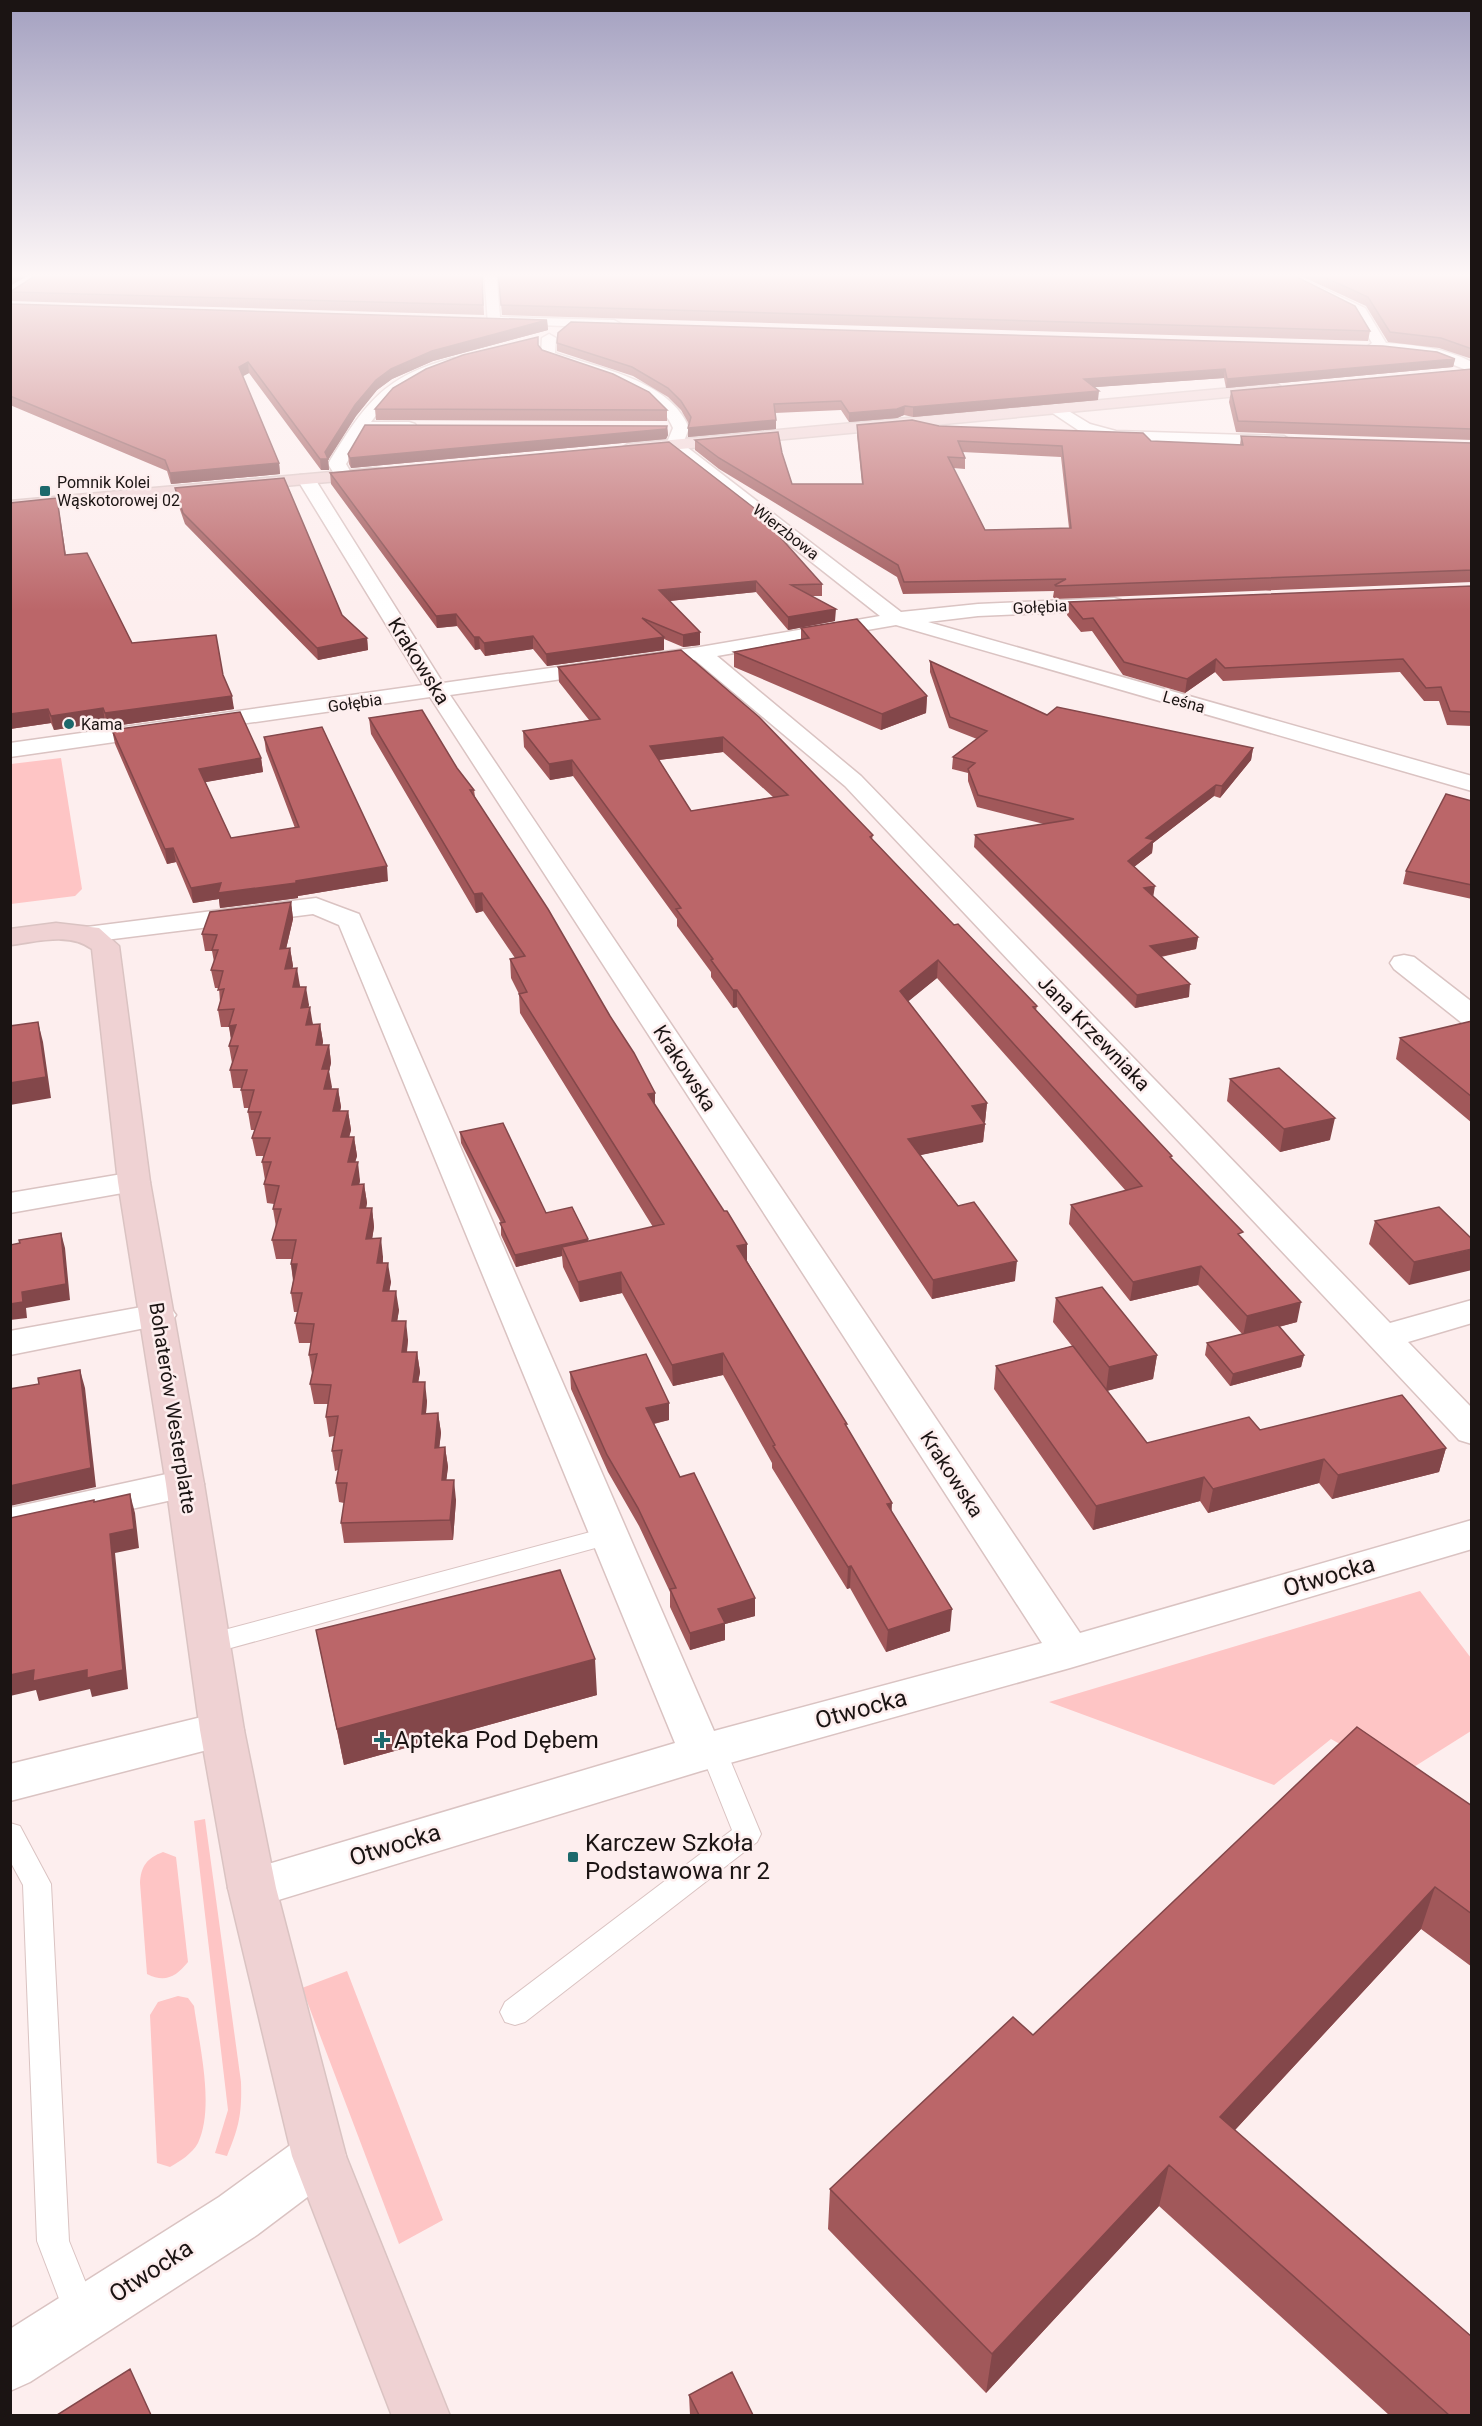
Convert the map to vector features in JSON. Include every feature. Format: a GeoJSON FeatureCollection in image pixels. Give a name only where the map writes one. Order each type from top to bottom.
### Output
{"type":"FeatureCollection","features":[{"type":"Feature","properties":{"kind":"main road"},"geometry":{"type":"LineString","coordinates":[[615,450],[675,434],[905,423],[1294,388]]}},
{"type":"Feature","properties":{"kind":"main road"},"geometry":{"type":"LineString","coordinates":[[10,506],[390,471]]}},
{"type":"Feature","properties":{"kind":"main road"},"geometry":{"type":"LineString","coordinates":[[10,937],[56,931],[89,934]]}},
{"type":"Feature","properties":{"kind":"main road","name":"Bohaterów Westerplatte"},"geometry":{"type":"LineString","coordinates":[[89,934],[105,946],[134,1182],[158,1315],[222,1730],[252,1888],[319,2156]]}},
{"type":"Feature","properties":{"kind":"main road"},"geometry":{"type":"LineString","coordinates":[[319,2156],[421,2415]]}},
{"type":"Feature","properties":{"kind":"street"},"geometry":{"type":"LineString","coordinates":[[344,476],[337,464],[360,427],[385,395],[399,385]]}},
{"type":"Feature","properties":{"kind":"street","name":"Wierzbowa"},"geometry":{"type":"LineString","coordinates":[[634,385],[646,390],[676,415],[675,434],[897,619]]}},
{"type":"Feature","properties":{"kind":"street"},"geometry":{"type":"LineString","coordinates":[[1057,409],[1084,427],[1118,436]]}},
{"type":"Feature","properties":{"kind":"street"},"geometry":{"type":"LineString","coordinates":[[905,423],[938,430],[986,432]]}},
{"type":"Feature","properties":{"kind":"street"},"geometry":{"type":"LineString","coordinates":[[360,427],[431,427]]}},
{"type":"Feature","properties":{"kind":"street"},"geometry":{"type":"LineString","coordinates":[[1070,434],[1306,442]]}},
{"type":"Feature","properties":{"kind":"street","name":"Krakowska"},"geometry":{"type":"LineString","coordinates":[[306,479],[437,691],[1070,1652]]}},
{"type":"Feature","properties":{"kind":"street","name":"Gołębia"},"geometry":{"type":"LineString","coordinates":[[10,750],[437,691],[700,652],[897,619],[978,610],[1133,603]]}},
{"type":"Feature","properties":{"kind":"street","name":"Leśna"},"geometry":{"type":"LineString","coordinates":[[897,619],[1472,784]]}},
{"type":"Feature","properties":{"kind":"street","name":"Jana Krzewniaka"},"geometry":{"type":"LineString","coordinates":[[700,652],[853,781],[1472,1431]]}},
{"type":"Feature","properties":{"kind":"street"},"geometry":{"type":"LineString","coordinates":[[89,934],[316,906],[350,920],[609,1536],[706,1751]]}},
{"type":"Feature","properties":{"kind":"street"},"geometry":{"type":"LineString","coordinates":[[1404,963],[1472,1017]]}},
{"type":"Feature","properties":{"kind":"street"},"geometry":{"type":"LineString","coordinates":[[10,1203],[134,1182]]}},
{"type":"Feature","properties":{"kind":"street"},"geometry":{"type":"LineString","coordinates":[[1383,1337],[1472,1311]]}},
{"type":"Feature","properties":{"kind":"street"},"geometry":{"type":"LineString","coordinates":[[10,1343],[158,1315]]}},
{"type":"Feature","properties":{"kind":"street"},"geometry":{"type":"LineString","coordinates":[[10,1522],[185,1484]]}},
{"type":"Feature","properties":{"kind":"street","name":"Otwocka"},"geometry":{"type":"LineString","coordinates":[[252,1888],[706,1751],[1070,1652],[1472,1534]]}},
{"type":"Feature","properties":{"kind":"street"},"geometry":{"type":"LineString","coordinates":[[10,1783],[222,1730]]}},
{"type":"Feature","properties":{"kind":"street","name":"Otwocka"},"geometry":{"type":"LineString","coordinates":[[10,2362],[238,2216],[319,2156]]}},
{"type":"Feature","properties":{"kind":"lane"},"geometry":{"type":"LineString","coordinates":[[209,1644],[609,1536]]}},
{"type":"Feature","properties":{"kind":"lane"},"geometry":{"type":"LineString","coordinates":[[515,2012],[747,1834],[706,1751]]}},
{"type":"Feature","properties":{"kind":"lane"},"geometry":{"type":"LineString","coordinates":[[10,1834],[37,1884],[53,2241],[82,2316]]}},
{"type":"Feature","properties":{"kind":"shaded area"},"geometry":{"type":"Polygon","coordinates":[[[61,758],[82,889],[75,896],[11,904],[11,764],[61,758]]]}},
{"type":"Feature","properties":{"kind":"shaded area"},"geometry":{"type":"Polygon","coordinates":[[[1420,1591],[1471,1658],[1471,1731],[1398,1777],[1331,1739],[1274,1785],[1049,1702],[1420,1591]]]}},
{"type":"Feature","properties":{"kind":"shaded area"},"geometry":{"type":"Polygon","coordinates":[[[205,1819],[241,2082],[239,2120],[227,2156],[215,2153],[228,2110],[194,1821],[205,1819]]]}},
{"type":"Feature","properties":{"kind":"shaded area"},"geometry":{"type":"Polygon","coordinates":[[[163,1852],[176,1857],[188,1962],[174,1975],[159,1978],[147,1974],[140,1883],[146,1863],[163,1852]]]}},
{"type":"Feature","properties":{"kind":"shaded area"},"geometry":{"type":"Polygon","coordinates":[[[347,1971],[443,2220],[399,2244],[302,1988],[347,1971]]]}},
{"type":"Feature","properties":{"kind":"shaded area"},"geometry":{"type":"Polygon","coordinates":[[[178,1996],[188,1998],[194,2006],[206,2094],[203,2128],[198,2143],[186,2157],[170,2167],[157,2163],[150,2015],[158,2002],[178,1996]]]}},
{"type":"Feature","properties":{"kind":"building"},"geometry":{"type":"Polygon","coordinates":[[[10,385],[247,385],[279,463],[170,473],[165,460],[10,396],[10,385]]]}},
{"type":"Feature","properties":{"kind":"building"},"geometry":{"type":"Polygon","coordinates":[[[265,385],[372,385],[355,405],[325,452],[328,459],[320,459],[265,385]]]}},
{"type":"Feature","properties":{"kind":"building"},"geometry":{"type":"Polygon","coordinates":[[[398,385],[635,385],[649,392],[667,410],[375,409],[398,385]]]}},
{"type":"Feature","properties":{"kind":"building"},"geometry":{"type":"Polygon","coordinates":[[[663,385],[1092,385],[1099,391],[905,406],[897,409],[849,413],[841,401],[774,404],[776,420],[688,428],[691,417],[681,401],[663,385]]]}},
{"type":"Feature","properties":{"kind":"building"},"geometry":{"type":"Polygon","coordinates":[[[1294,385],[1472,385],[1472,429],[1238,421],[1231,391],[1294,385]]]}},
{"type":"Feature","properties":{"kind":"building"},"geometry":{"type":"Polygon","coordinates":[[[912,420],[939,426],[1143,433],[1151,441],[1243,445],[1241,436],[1472,443],[1472,570],[1056,586],[1066,579],[904,582],[898,565],[719,458],[695,440],[778,432],[792,484],[863,484],[857,425],[912,420]],[[958,441],[965,458],[948,457],[985,530],[1071,528],[1062,446],[958,441]]]}},
{"type":"Feature","properties":{"kind":"building"},"geometry":{"type":"Polygon","coordinates":[[[365,425],[667,426],[666,429],[350,458],[348,454],[365,425]]]}},
{"type":"Feature","properties":{"kind":"building"},"geometry":{"type":"Polygon","coordinates":[[[669,442],[754,508],[822,584],[791,585],[836,609],[788,617],[756,581],[659,590],[700,632],[683,635],[642,618],[664,637],[546,654],[533,636],[484,643],[479,637],[474,637],[456,614],[436,616],[330,473],[669,442]]]}},
{"type":"Feature","properties":{"kind":"building"},"geometry":{"type":"Polygon","coordinates":[[[284,478],[342,615],[367,638],[317,648],[183,513],[175,488],[284,478]]]}},
{"type":"Feature","properties":{"kind":"building"},"geometry":{"type":"Polygon","coordinates":[[[57,498],[65,555],[87,553],[132,643],[216,635],[223,675],[232,696],[105,713],[103,708],[51,716],[48,709],[10,714],[10,503],[57,498]]]}},
{"type":"Feature","properties":{"kind":"building"},"geometry":{"type":"Polygon","coordinates":[[[1472,586],[1472,712],[1450,711],[1441,687],[1426,688],[1403,659],[1225,668],[1216,659],[1187,679],[1124,662],[1093,618],[1083,619],[1069,602],[1472,586]]]}},
{"type":"Feature","properties":{"kind":"building"},"geometry":{"type":"Polygon","coordinates":[[[857,619],[927,696],[882,714],[734,652],[809,638],[801,628],[857,619]]]}},
{"type":"Feature","properties":{"kind":"building"},"geometry":{"type":"Polygon","coordinates":[[[681,650],[759,717],[873,835],[870,837],[954,925],[958,924],[1037,1006],[1033,1007],[1172,1156],[1170,1157],[1243,1232],[1238,1234],[1301,1302],[1247,1316],[1201,1266],[1133,1282],[1071,1205],[1142,1186],[938,960],[900,991],[987,1103],[972,1106],[985,1124],[908,1139],[958,1206],[974,1202],[1017,1261],[933,1280],[737,990],[733,990],[676,909],[681,908],[572,760],[549,764],[523,731],[600,719],[558,667],[681,650]],[[723,737],[650,746],[691,811],[788,795],[723,737]]]}},
{"type":"Feature","properties":{"kind":"building"},"geometry":{"type":"Polygon","coordinates":[[[930,661],[1047,715],[1057,707],[1253,748],[1222,786],[1216,785],[1146,838],[1154,840],[1128,861],[1155,886],[1144,888],[1198,937],[1150,946],[1190,984],[1137,995],[975,835],[1074,819],[978,795],[968,769],[975,763],[953,757],[987,731],[950,717],[930,661]]]}},
{"type":"Feature","properties":{"kind":"building"},"geometry":{"type":"Polygon","coordinates":[[[422,710],[457,768],[474,790],[470,790],[548,909],[634,1053],[655,1093],[648,1094],[747,1244],[737,1246],[847,1424],[845,1424],[892,1503],[887,1504],[952,1609],[888,1630],[851,1566],[848,1567],[773,1446],[775,1445],[723,1353],[672,1365],[621,1272],[578,1282],[562,1247],[664,1224],[519,994],[527,992],[510,959],[525,956],[482,893],[474,894],[369,718],[422,710]]]}},
{"type":"Feature","properties":{"kind":"building"},"geometry":{"type":"Polygon","coordinates":[[[240,712],[261,758],[199,769],[231,838],[299,827],[264,737],[322,727],[387,866],[296,881],[296,883],[218,893],[221,883],[191,888],[173,848],[165,849],[112,730],[240,712]]]}},
{"type":"Feature","properties":{"kind":"building"},"geometry":{"type":"Polygon","coordinates":[[[1446,794],[1472,801],[1472,885],[1406,871],[1446,794]]]}},
{"type":"Feature","properties":{"kind":"building"},"geometry":{"type":"Polygon","coordinates":[[[291,902],[280,949],[290,948],[285,969],[297,968],[293,987],[306,987],[301,1008],[310,1007],[306,1025],[320,1024],[316,1045],[329,1045],[322,1069],[329,1069],[324,1089],[338,1089],[333,1111],[348,1111],[341,1137],[354,1137],[348,1162],[358,1162],[352,1185],[364,1184],[360,1208],[372,1208],[366,1239],[381,1238],[377,1263],[388,1263],[383,1291],[396,1291],[392,1321],[406,1321],[402,1352],[417,1352],[413,1382],[425,1382],[422,1414],[438,1413],[435,1448],[445,1447],[442,1480],[454,1480],[450,1520],[341,1523],[347,1483],[336,1483],[342,1450],[332,1451],[338,1416],[326,1417],[331,1385],[310,1384],[317,1354],[309,1355],[314,1324],[295,1323],[302,1293],[291,1293],[297,1264],[291,1264],[296,1240],[272,1240],[281,1209],[273,1209],[279,1186],[264,1184],[271,1162],[262,1162],[270,1138],[252,1138],[261,1112],[248,1112],[254,1090],[241,1090],[247,1070],[230,1070],[238,1046],[229,1046],[236,1025],[229,1026],[234,1009],[218,1010],[224,989],[218,990],[223,971],[211,970],[218,950],[212,950],[217,935],[202,934],[210,912],[291,902]]]}},
{"type":"Feature","properties":{"kind":"building"},"geometry":{"type":"Polygon","coordinates":[[[1472,1021],[1472,1097],[1400,1038],[1472,1021]]]}},
{"type":"Feature","properties":{"kind":"building"},"geometry":{"type":"Polygon","coordinates":[[[38,1022],[46,1077],[10,1083],[10,1026],[38,1022]]]}},
{"type":"Feature","properties":{"kind":"building"},"geometry":{"type":"Polygon","coordinates":[[[1279,1068],[1335,1118],[1284,1129],[1230,1079],[1279,1068]]]}},
{"type":"Feature","properties":{"kind":"building"},"geometry":{"type":"Polygon","coordinates":[[[503,1123],[546,1213],[572,1207],[588,1239],[515,1255],[500,1223],[505,1222],[460,1132],[503,1123]]]}},
{"type":"Feature","properties":{"kind":"building"},"geometry":{"type":"Polygon","coordinates":[[[1439,1207],[1472,1239],[1472,1249],[1414,1262],[1375,1221],[1439,1207]]]}},
{"type":"Feature","properties":{"kind":"building"},"geometry":{"type":"Polygon","coordinates":[[[61,1233],[66,1284],[22,1292],[23,1302],[10,1304],[10,1245],[20,1243],[19,1240],[61,1233]]]}},
{"type":"Feature","properties":{"kind":"building"},"geometry":{"type":"Polygon","coordinates":[[[1102,1287],[1157,1355],[1109,1367],[1056,1298],[1102,1287]]]}},
{"type":"Feature","properties":{"kind":"building"},"geometry":{"type":"Polygon","coordinates":[[[1278,1325],[1304,1355],[1233,1374],[1207,1343],[1278,1325]]]}},
{"type":"Feature","properties":{"kind":"building"},"geometry":{"type":"Polygon","coordinates":[[[1073,1346],[1147,1443],[1249,1417],[1260,1430],[1402,1395],[1446,1448],[1338,1475],[1324,1459],[1213,1489],[1204,1477],[1096,1506],[996,1366],[1073,1346]]]}},
{"type":"Feature","properties":{"kind":"building"},"geometry":{"type":"Polygon","coordinates":[[[646,1354],[669,1403],[646,1408],[680,1477],[694,1473],[755,1598],[718,1609],[725,1623],[690,1633],[670,1589],[676,1588],[638,1508],[607,1455],[570,1372],[646,1354]]]}},
{"type":"Feature","properties":{"kind":"building"},"geometry":{"type":"Polygon","coordinates":[[[80,1370],[91,1468],[10,1486],[10,1389],[39,1384],[38,1378],[80,1370]]]}},
{"type":"Feature","properties":{"kind":"building"},"geometry":{"type":"Polygon","coordinates":[[[130,1494],[134,1529],[110,1534],[123,1670],[87,1678],[87,1670],[33,1681],[34,1670],[10,1675],[10,1518],[130,1494]]]}},
{"type":"Feature","properties":{"kind":"building"},"geometry":{"type":"Polygon","coordinates":[[[560,1570],[595,1659],[337,1729],[316,1630],[560,1570]]]}},
{"type":"Feature","properties":{"kind":"building"},"geometry":{"type":"Polygon","coordinates":[[[1357,1727],[1472,1806],[1472,1914],[1435,1887],[1220,2117],[1472,2337],[1472,2415],[1449,2415],[1169,2165],[992,2354],[830,2189],[1013,2017],[1033,2035],[1357,1727]]]}},
{"type":"Feature","properties":{"kind":"building"},"geometry":{"type":"Polygon","coordinates":[[[130,2369],[151,2415],[57,2415],[130,2369]]]}},
{"type":"Feature","properties":{"kind":"building"},"geometry":{"type":"Polygon","coordinates":[[[732,2372],[753,2415],[699,2415],[689,2395],[732,2372]]]}},
{"type":"Feature","properties":{"kind":"place","name":"Pomnik Kolei Wąskotorowej 02"},"geometry":{"type":"Point","coordinates":[45,491]}},
{"type":"Feature","properties":{"kind":"place","name":"Kama"},"geometry":{"type":"Point","coordinates":[69,724]}},
{"type":"Feature","properties":{"kind":"place","name":"Apteka Pod Dębem"},"geometry":{"type":"Point","coordinates":[382,1740]}},
{"type":"Feature","properties":{"kind":"place","name":"Karczew Szkoła Podstawowa nr 2"},"geometry":{"type":"Point","coordinates":[573,1857]}}]}
